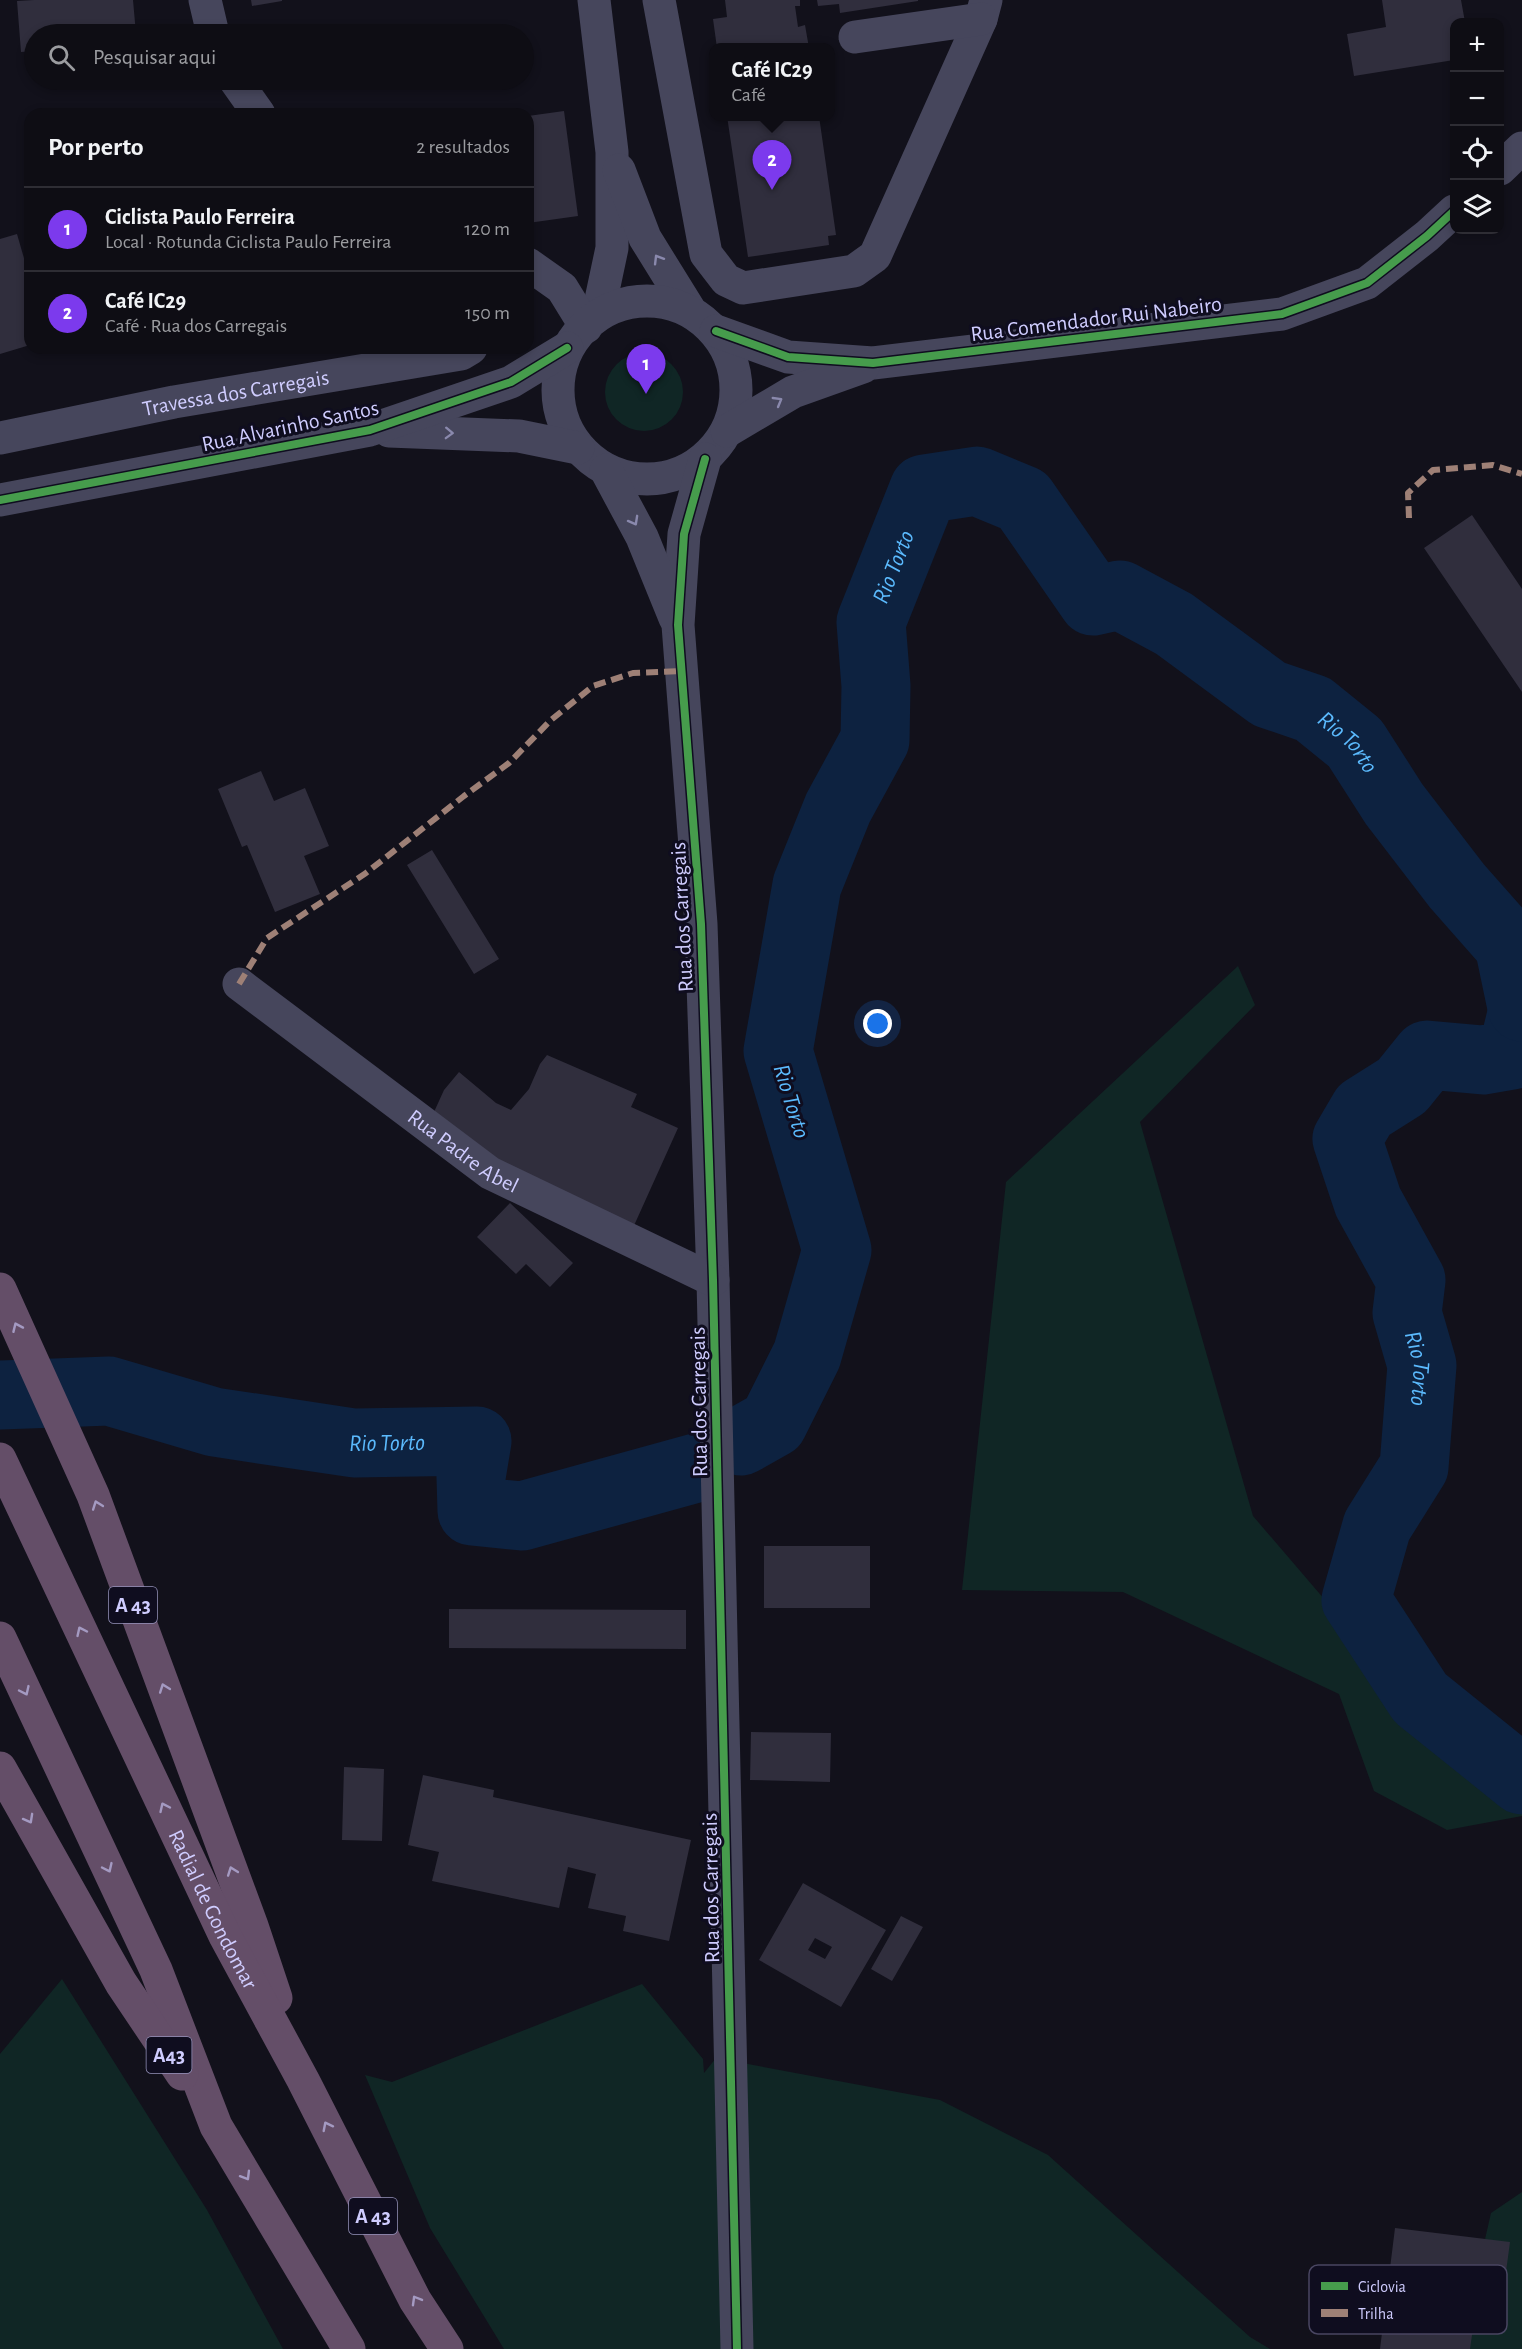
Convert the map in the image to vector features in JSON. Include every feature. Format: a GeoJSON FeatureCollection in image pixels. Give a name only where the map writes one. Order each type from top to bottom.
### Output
{"type":"FeatureCollection","features":[{"type":"Feature","properties":{"kind":"highway","name":"A 43"},"geometry":{"type":"LineString","coordinates":[[0,1289],[93,1495],[239,1931],[303,2080],[415,2300],[447,2349]]}},
{"type":"Feature","properties":{"kind":"highway","name":"Radial de Gondomar"},"geometry":{"type":"LineString","coordinates":[[0,1459],[239,1931]]}},
{"type":"Feature","properties":{"kind":"highway"},"geometry":{"type":"LineString","coordinates":[[0,1638],[156,1970],[216,2126],[349,2349]]}},
{"type":"Feature","properties":{"kind":"highway","name":"A43"},"geometry":{"type":"LineString","coordinates":[[0,1768],[121,1983],[216,2126]]}},
{"type":"Feature","properties":{"kind":"street"},"geometry":{"type":"LineString","coordinates":[[205,0],[211,24]]}},
{"type":"Feature","properties":{"kind":"street"},"geometry":{"type":"LineString","coordinates":[[594,0],[612,152],[612,248],[584,330],[557,382],[561,417],[578,448],[606,470],[639,479],[674,475],[705,459],[727,431],[737,397],[733,362],[716,331],[689,309],[645,238],[612,152]]}},
{"type":"Feature","properties":{"kind":"street"},"geometry":{"type":"LineString","coordinates":[[659,0],[706,254],[726,280],[743,288],[854,271],[875,256],[984,10]]}},
{"type":"Feature","properties":{"kind":"street"},"geometry":{"type":"LineString","coordinates":[[855,37],[984,10]]}},
{"type":"Feature","properties":{"kind":"street"},"geometry":{"type":"LineString","coordinates":[[242,90],[254,108]]}},
{"type":"Feature","properties":{"kind":"street"},"geometry":{"type":"LineString","coordinates":[[1504,165],[1522,148]]}},
{"type":"Feature","properties":{"kind":"street","name":"Rua Comendador Rui Nabeiro"},"geometry":{"type":"LineString","coordinates":[[716,331],[788,357],[873,363],[1282,314],[1367,283],[1450,215]]}},
{"type":"Feature","properties":{"kind":"street"},"geometry":{"type":"LineString","coordinates":[[534,269],[562,288],[584,330]]}},
{"type":"Feature","properties":{"kind":"street"},"geometry":{"type":"LineString","coordinates":[[584,330],[620,304],[655,300],[689,309]]}},
{"type":"Feature","properties":{"kind":"street","name":"Rua Alvarinho Santos"},"geometry":{"type":"LineString","coordinates":[[2,501],[370,430],[511,382],[584,330]]}},
{"type":"Feature","properties":{"kind":"street","name":"Travessa dos Carregais"},"geometry":{"type":"LineString","coordinates":[[0,438],[174,402],[461,354]]}},
{"type":"Feature","properties":{"kind":"street","name":"Rua Comendador Rui Nabeiro"},"geometry":{"type":"LineString","coordinates":[[727,431],[793,392],[873,363]]}},
{"type":"Feature","properties":{"kind":"street","name":"Rua Alvarinho Santos"},"geometry":{"type":"LineString","coordinates":[[370,430],[519,436],[578,448]]}},
{"type":"Feature","properties":{"kind":"street","name":"Rua dos Carregais"},"geometry":{"type":"LineString","coordinates":[[705,459],[684,534],[678,626],[701,924],[713,1281],[737,2349]]}},
{"type":"Feature","properties":{"kind":"street","name":"Rua dos Carregais"},"geometry":{"type":"LineString","coordinates":[[606,470],[642,537],[678,626]]}},
{"type":"Feature","properties":{"kind":"street","name":"Rua Padre Abel"},"geometry":{"type":"LineString","coordinates":[[239,984],[490,1173],[713,1281]]}},
{"type":"Feature","properties":{"kind":"green space"},"geometry":{"type":"Polygon","coordinates":[[[644,353],[659,356],[676,370],[683,392],[680,407],[666,424],[644,431],[629,428],[612,414],[605,392],[608,377],[622,360],[644,353]]]}},
{"type":"Feature","properties":{"kind":"green space"},"geometry":{"type":"Polygon","coordinates":[[[1238,966],[1255,1005],[1140,1122],[1253,1516],[1420,1711],[1522,1804],[1522,1816],[1447,1830],[1374,1791],[1339,1694],[1123,1592],[962,1590],[1006,1182],[1238,966]]]}},
{"type":"Feature","properties":{"kind":"green space"},"geometry":{"type":"Polygon","coordinates":[[[62,1979],[207,2210],[283,2349],[0,2349],[0,2054],[62,1979]]]}},
{"type":"Feature","properties":{"kind":"green space"},"geometry":{"type":"Polygon","coordinates":[[[642,1984],[703,2059],[704,2073],[716,2058],[940,2100],[1048,2155],[1250,2337],[1270,2349],[504,2349],[430,2228],[365,2075],[392,2082],[642,1984]]]}},
{"type":"Feature","properties":{"kind":"green space"},"geometry":{"type":"Polygon","coordinates":[[[1522,2192],[1522,2349],[1460,2349],[1463,2334],[1507,2334],[1507,2265],[1479,2265],[1491,2213],[1522,2192]]]}},
{"type":"Feature","properties":{"kind":"building"},"geometry":{"type":"Polygon","coordinates":[[[133,0],[135,24],[24,24],[24,52],[21,52],[17,1],[133,0]]]}},
{"type":"Feature","properties":{"kind":"building"},"geometry":{"type":"Polygon","coordinates":[[[251,0],[282,0],[282,1],[252,6],[251,0]]]}},
{"type":"Feature","properties":{"kind":"building"},"geometry":{"type":"Polygon","coordinates":[[[725,0],[800,0],[800,6],[795,6],[798,27],[805,25],[808,43],[716,43],[713,19],[727,17],[725,0]]]}},
{"type":"Feature","properties":{"kind":"building"},"geometry":{"type":"Polygon","coordinates":[[[817,0],[918,1],[840,13],[839,4],[818,6],[817,0]]]}},
{"type":"Feature","properties":{"kind":"building"},"geometry":{"type":"Polygon","coordinates":[[[1382,0],[1461,0],[1464,18],[1450,18],[1450,61],[1354,76],[1347,34],[1386,27],[1382,0]]]}},
{"type":"Feature","properties":{"kind":"building"},"geometry":{"type":"Polygon","coordinates":[[[564,111],[578,216],[534,222],[534,115],[564,111]]]}},
{"type":"Feature","properties":{"kind":"building"},"geometry":{"type":"Polygon","coordinates":[[[728,121],[820,121],[836,235],[828,236],[829,245],[748,257],[728,121]]]}},
{"type":"Feature","properties":{"kind":"building"},"geometry":{"type":"Polygon","coordinates":[[[17,234],[24,258],[24,347],[0,354],[0,239],[17,234]]]}},
{"type":"Feature","properties":{"kind":"building"},"geometry":{"type":"Polygon","coordinates":[[[1472,515],[1522,589],[1522,692],[1424,548],[1472,515]]]}},
{"type":"Feature","properties":{"kind":"building"},"geometry":{"type":"Polygon","coordinates":[[[261,771],[274,801],[305,788],[329,846],[304,856],[320,894],[275,912],[247,845],[242,847],[218,789],[261,771]]]}},
{"type":"Feature","properties":{"kind":"building"},"geometry":{"type":"Polygon","coordinates":[[[432,850],[499,959],[474,974],[407,865],[432,850]]]}},
{"type":"Feature","properties":{"kind":"building"},"geometry":{"type":"Polygon","coordinates":[[[547,1055],[637,1094],[631,1107],[678,1128],[632,1230],[511,1176],[434,1112],[444,1090],[459,1072],[496,1103],[511,1110],[529,1089],[540,1064],[547,1055]]]}},
{"type":"Feature","properties":{"kind":"building"},"geometry":{"type":"Polygon","coordinates":[[[510,1203],[573,1263],[550,1287],[526,1264],[516,1274],[477,1237],[510,1203]]]}},
{"type":"Feature","properties":{"kind":"building"},"geometry":{"type":"Polygon","coordinates":[[[764,1546],[870,1546],[870,1608],[764,1608],[764,1546]]]}},
{"type":"Feature","properties":{"kind":"building"},"geometry":{"type":"Polygon","coordinates":[[[449,1609],[686,1610],[686,1649],[449,1648],[449,1609]]]}},
{"type":"Feature","properties":{"kind":"building"},"geometry":{"type":"Polygon","coordinates":[[[751,1732],[831,1733],[830,1782],[750,1780],[751,1732]]]}},
{"type":"Feature","properties":{"kind":"building"},"geometry":{"type":"Polygon","coordinates":[[[344,1767],[384,1769],[382,1841],[342,1840],[344,1767]]]}},
{"type":"Feature","properties":{"kind":"building"},"geometry":{"type":"Polygon","coordinates":[[[423,1775],[494,1790],[493,1797],[691,1840],[669,1941],[623,1931],[626,1916],[588,1908],[596,1874],[568,1867],[559,1908],[432,1881],[439,1852],[408,1845],[423,1775]]]}},
{"type":"Feature","properties":{"kind":"building"},"geometry":{"type":"Polygon","coordinates":[[[803,1883],[886,1930],[841,2007],[759,1960],[803,1883]],[[815,1938],[808,1950],[825,1959],[832,1947],[815,1938]]]}},
{"type":"Feature","properties":{"kind":"building"},"geometry":{"type":"Polygon","coordinates":[[[901,1916],[923,1927],[892,1981],[871,1969],[901,1916]]]}},
{"type":"Feature","properties":{"kind":"building"},"geometry":{"type":"Polygon","coordinates":[[[1395,2228],[1510,2242],[1507,2265],[1390,2265],[1395,2228]]]}},
{"type":"Feature","properties":{"kind":"building"},"geometry":{"type":"Polygon","coordinates":[[[1382,2334],[1472,2334],[1470,2349],[1380,2349],[1382,2334]]]}},
{"type":"Feature","properties":{"kind":"waterway","name":"Rio Torto"},"geometry":{"type":"LineString","coordinates":[[741,1441],[773,1423],[807,1355],[837,1250],[778,1051],[807,885],[838,808],[875,740],[876,686],[871,622],[924,489],[977,481],[1023,500],[1093,601],[1120,595],[1174,624],[1269,694],[1313,709],[1355,743],[1394,804],[1457,886],[1509,945],[1522,1007]]}},
{"type":"Feature","properties":{"kind":"waterway","name":"Rio Torto"},"geometry":{"type":"LineString","coordinates":[[1522,1014],[1512,1055],[1483,1060],[1427,1055],[1402,1086],[1364,1110],[1347,1139],[1368,1202],[1411,1280],[1407,1313],[1422,1365],[1414,1467],[1377,1526],[1356,1600],[1420,1698],[1522,1780]]}},
{"type":"Feature","properties":{"kind":"waterway","name":"Rio Torto"},"geometry":{"type":"LineString","coordinates":[[0,1395],[109,1391],[214,1422],[354,1443],[477,1441],[471,1477],[472,1511],[522,1516],[696,1468]]}},
{"type":"Feature","properties":{"kind":"marked path"},"geometry":{"type":"LineString","coordinates":[[1409,518],[1408,493],[1433,470],[1493,465],[1522,474]]}},
{"type":"Feature","properties":{"kind":"marked path"},"geometry":{"type":"LineString","coordinates":[[239,984],[267,938],[366,873],[509,763],[551,720],[593,686],[633,673],[681,671]]}},
{"type":"Feature","properties":{"kind":"cycle path"},"geometry":{"type":"LineString","coordinates":[[716,331],[788,357],[873,363],[1282,314],[1367,283],[1427,236],[1450,215]]}},
{"type":"Feature","properties":{"kind":"cycle path"},"geometry":{"type":"LineString","coordinates":[[0,500],[370,430],[511,382],[567,348]]}},
{"type":"Feature","properties":{"kind":"cycle path"},"geometry":{"type":"LineString","coordinates":[[705,459],[684,534],[678,625],[701,924],[713,1280],[737,2349]]}},
{"type":"Feature","properties":{"kind":"place","name":"Café IC29"},"geometry":{"type":"Point","coordinates":[772,190]}},
{"type":"Feature","properties":{"kind":"place","name":"Ciclista Paulo Ferreira"},"geometry":{"type":"Point","coordinates":[646,394]}}]}
